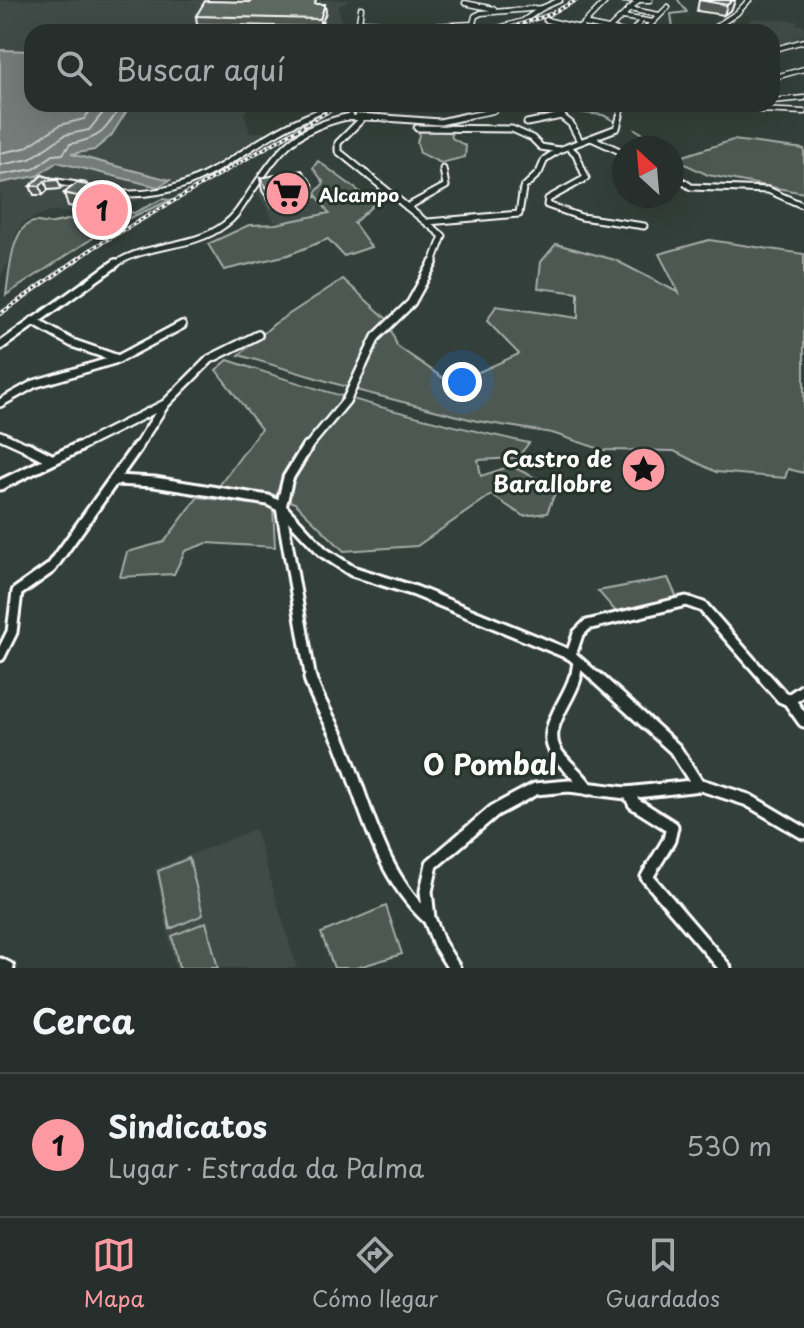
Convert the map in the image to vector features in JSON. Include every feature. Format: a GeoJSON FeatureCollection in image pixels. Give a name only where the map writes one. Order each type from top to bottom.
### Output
{"type":"FeatureCollection","features":[{"type":"Feature","properties":{"kind":"street"},"geometry":{"type":"LineString","coordinates":[[513,24],[560,0]]}},
{"type":"Feature","properties":{"kind":"street"},"geometry":{"type":"LineString","coordinates":[[584,24],[607,0]]}},
{"type":"Feature","properties":{"kind":"street"},"geometry":{"type":"LineString","coordinates":[[624,0],[650,0]]}},
{"type":"Feature","properties":{"kind":"street"},"geometry":{"type":"LineString","coordinates":[[720,24],[749,0]]}},
{"type":"Feature","properties":{"kind":"street"},"geometry":{"type":"LineString","coordinates":[[615,24],[637,2]]}},
{"type":"Feature","properties":{"kind":"street"},"geometry":{"type":"LineString","coordinates":[[465,3],[498,11]]}},
{"type":"Feature","properties":{"kind":"street"},"geometry":{"type":"LineString","coordinates":[[623,17],[653,22],[668,7]]}},
{"type":"Feature","properties":{"kind":"street"},"geometry":{"type":"LineString","coordinates":[[361,8],[359,22],[379,24]]}},
{"type":"Feature","properties":{"kind":"street"},"geometry":{"type":"LineString","coordinates":[[449,20],[470,24],[481,13],[542,8]]}},
{"type":"Feature","properties":{"kind":"street"},"geometry":{"type":"LineString","coordinates":[[629,9],[659,15]]}},
{"type":"Feature","properties":{"kind":"street"},"geometry":{"type":"LineString","coordinates":[[628,24],[633,18]]}},
{"type":"Feature","properties":{"kind":"street"},"geometry":{"type":"LineString","coordinates":[[546,20],[563,24]]}},
{"type":"Feature","properties":{"kind":"street"},"geometry":{"type":"LineString","coordinates":[[639,24],[642,20]]}},
{"type":"Feature","properties":{"kind":"street"},"geometry":{"type":"LineString","coordinates":[[780,48],[804,41]]}},
{"type":"Feature","properties":{"kind":"street"},"geometry":{"type":"LineString","coordinates":[[780,76],[804,69]]}},
{"type":"Feature","properties":{"kind":"street"},"geometry":{"type":"LineString","coordinates":[[780,100],[804,98]]}},
{"type":"Feature","properties":{"kind":"street"},"geometry":{"type":"LineString","coordinates":[[780,111],[804,112]]}},
{"type":"Feature","properties":{"kind":"street"},"geometry":{"type":"LineString","coordinates":[[49,181],[141,198],[159,196],[177,191],[289,124],[322,112]]}},
{"type":"Feature","properties":{"kind":"street"},"geometry":{"type":"LineString","coordinates":[[0,346],[131,253],[153,246],[188,242],[216,231],[238,212],[287,143],[319,123],[341,117],[440,122],[488,112]]}},
{"type":"Feature","properties":{"kind":"street"},"geometry":{"type":"LineString","coordinates":[[557,112],[578,133],[580,141]]}},
{"type":"Feature","properties":{"kind":"street"},"geometry":{"type":"LineString","coordinates":[[428,222],[519,214],[523,188],[539,173],[545,159],[559,150],[617,128],[621,112]]}},
{"type":"Feature","properties":{"kind":"street"},"geometry":{"type":"LineString","coordinates":[[527,123],[563,116]]}},
{"type":"Feature","properties":{"kind":"street"},"geometry":{"type":"LineString","coordinates":[[341,117],[433,129],[512,129],[532,138],[541,147],[559,150]]}},
{"type":"Feature","properties":{"kind":"street"},"geometry":{"type":"LineString","coordinates":[[360,121],[338,143],[338,151],[443,236],[433,266],[412,303],[375,339],[340,408],[322,426],[297,462],[283,488],[281,507],[311,682],[341,744],[382,856],[414,905],[428,918]]}},
{"type":"Feature","properties":{"kind":"street"},"geometry":{"type":"LineString","coordinates":[[590,138],[612,148]]}},
{"type":"Feature","properties":{"kind":"street"},"geometry":{"type":"LineString","coordinates":[[569,147],[576,154],[586,178],[548,199],[547,205],[564,213],[617,219],[644,226]]}},
{"type":"Feature","properties":{"kind":"street"},"geometry":{"type":"LineString","coordinates":[[407,207],[446,186],[443,169]]}},
{"type":"Feature","properties":{"kind":"street"},"geometry":{"type":"LineString","coordinates":[[684,182],[691,187],[768,190],[804,206]]}},
{"type":"Feature","properties":{"kind":"street"},"geometry":{"type":"LineString","coordinates":[[33,321],[72,343],[118,359]]}},
{"type":"Feature","properties":{"kind":"street"},"geometry":{"type":"LineString","coordinates":[[0,403],[34,384],[118,359],[182,325]]}},
{"type":"Feature","properties":{"kind":"street"},"geometry":{"type":"LineString","coordinates":[[0,656],[12,632],[17,592],[51,568],[116,480],[165,404],[210,359],[258,335]]}},
{"type":"Feature","properties":{"kind":"street"},"geometry":{"type":"LineString","coordinates":[[0,485],[165,404]]}},
{"type":"Feature","properties":{"kind":"street"},"geometry":{"type":"LineString","coordinates":[[0,435],[51,459]]}},
{"type":"Feature","properties":{"kind":"street"},"geometry":{"type":"LineString","coordinates":[[116,480],[154,482],[252,496],[281,507],[323,552],[352,571],[415,591],[574,658],[675,749],[698,785]]}},
{"type":"Feature","properties":{"kind":"street"},"geometry":{"type":"LineString","coordinates":[[588,789],[551,742],[552,729],[574,683],[578,634],[587,625],[686,601],[703,607],[782,697],[789,700],[804,721]]}},
{"type":"Feature","properties":{"kind":"street"},"geometry":{"type":"LineString","coordinates":[[789,700],[804,690]]}},
{"type":"Feature","properties":{"kind":"street"},"geometry":{"type":"LineString","coordinates":[[454,968],[428,918],[424,896],[426,878],[432,864],[448,849],[520,795],[547,787],[629,793],[698,785],[753,803],[804,833]]}},
{"type":"Feature","properties":{"kind":"street"},"geometry":{"type":"LineString","coordinates":[[629,793],[634,803],[672,827],[673,835],[649,868],[647,877],[725,968]]}},
{"type":"Feature","properties":{"kind":"street"},"geometry":{"type":"LineString","coordinates":[[0,964],[8,968]]}},
{"type":"Feature","properties":{"kind":"shaded area"},"geometry":{"type":"Polygon","coordinates":[[[0,0],[349,0],[338,7],[342,24],[24,24],[24,51],[0,50],[0,0]]]}},
{"type":"Feature","properties":{"kind":"shaded area"},"geometry":{"type":"Polygon","coordinates":[[[754,18],[798,21],[796,25],[804,26],[804,36],[793,35],[804,39],[780,46],[780,24],[745,24],[754,18]]]}},
{"type":"Feature","properties":{"kind":"shaded area"},"geometry":{"type":"Polygon","coordinates":[[[126,112],[245,112],[250,133],[269,131],[174,188],[121,206],[104,220],[53,210],[24,222],[16,233],[9,261],[0,277],[0,183],[37,176],[73,151],[111,136],[126,112]]]}},
{"type":"Feature","properties":{"kind":"shaded area"},"geometry":{"type":"Polygon","coordinates":[[[420,130],[451,131],[452,138],[466,146],[465,157],[441,163],[420,153],[417,143],[420,130]]]}},
{"type":"Feature","properties":{"kind":"shaded area"},"geometry":{"type":"Polygon","coordinates":[[[733,140],[804,149],[804,193],[708,175],[684,164],[684,156],[733,140]]]}},
{"type":"Feature","properties":{"kind":"shaded area"},"geometry":{"type":"Polygon","coordinates":[[[318,161],[375,203],[354,223],[371,247],[344,256],[328,239],[288,255],[224,270],[208,244],[249,225],[276,224],[329,213],[315,193],[324,183],[313,168],[318,161]]]}},
{"type":"Feature","properties":{"kind":"shaded area"},"geometry":{"type":"Polygon","coordinates":[[[268,176],[305,180],[329,213],[276,224],[258,194],[268,176]]]}},
{"type":"Feature","properties":{"kind":"shaded area"},"geometry":{"type":"Polygon","coordinates":[[[162,199],[171,200],[113,225],[6,295],[12,253],[26,225],[86,216],[108,218],[121,209],[134,213],[162,199]]]}},
{"type":"Feature","properties":{"kind":"shaded area"},"geometry":{"type":"Polygon","coordinates":[[[709,240],[804,254],[804,473],[788,469],[785,478],[716,472],[674,451],[603,450],[552,433],[477,421],[360,391],[239,355],[274,324],[343,279],[387,319],[397,346],[452,384],[519,354],[487,321],[496,306],[578,318],[578,293],[538,288],[541,262],[556,244],[615,260],[679,293],[659,254],[709,240]]]}},
{"type":"Feature","properties":{"kind":"shaded area"},"geometry":{"type":"Polygon","coordinates":[[[228,360],[377,406],[529,443],[517,458],[478,460],[481,476],[511,466],[557,488],[547,513],[523,516],[491,495],[417,546],[344,551],[295,503],[272,494],[213,494],[261,429],[216,370],[228,360]]]}},
{"type":"Feature","properties":{"kind":"shaded area"},"geometry":{"type":"Polygon","coordinates":[[[198,497],[273,507],[275,547],[207,543],[185,551],[174,574],[120,577],[127,552],[164,542],[198,497]]]}},
{"type":"Feature","properties":{"kind":"shaded area"},"geometry":{"type":"Polygon","coordinates":[[[668,578],[678,600],[617,613],[598,591],[668,578]]]}},
{"type":"Feature","properties":{"kind":"shaded area"},"geometry":{"type":"Polygon","coordinates":[[[255,829],[297,968],[175,968],[155,869],[255,829]]]}},
{"type":"Feature","properties":{"kind":"shaded area"},"geometry":{"type":"Polygon","coordinates":[[[189,858],[203,915],[170,929],[158,871],[189,858]]]}},
{"type":"Feature","properties":{"kind":"shaded area"},"geometry":{"type":"Polygon","coordinates":[[[386,906],[402,954],[356,968],[334,968],[321,933],[386,906]]]}},
{"type":"Feature","properties":{"kind":"shaded area"},"geometry":{"type":"Polygon","coordinates":[[[206,922],[218,968],[179,968],[172,936],[206,922]]]}},
{"type":"Feature","properties":{"kind":"water"},"geometry":{"type":"Polygon","coordinates":[[[0,50],[24,51],[24,112],[126,112],[111,136],[94,150],[71,154],[170,180],[158,187],[57,162],[37,176],[0,183],[0,50]]]}},
{"type":"Feature","properties":{"kind":"building"},"geometry":{"type":"Polygon","coordinates":[[[316,0],[315,4],[325,4],[320,19],[196,16],[205,1],[316,0]]]}},
{"type":"Feature","properties":{"kind":"building"},"geometry":{"type":"Polygon","coordinates":[[[699,0],[733,0],[727,5],[699,0]]]}},
{"type":"Feature","properties":{"kind":"building"},"geometry":{"type":"Polygon","coordinates":[[[302,170],[313,184],[271,194],[260,178],[302,170]]]}},
{"type":"Feature","properties":{"kind":"building"},"geometry":{"type":"Polygon","coordinates":[[[42,175],[58,180],[30,186],[42,175]]]}},
{"type":"Feature","properties":{"kind":"building"},"geometry":{"type":"Polygon","coordinates":[[[77,183],[120,192],[107,203],[64,193],[77,183]]]}},
{"type":"Feature","properties":{"kind":"waterway"},"geometry":{"type":"LineString","coordinates":[[672,24],[671,14],[687,12],[678,0]]}},
{"type":"Feature","properties":{"kind":"waterway"},"geometry":{"type":"LineString","coordinates":[[575,112],[603,115],[616,122]]}},
{"type":"Feature","properties":{"kind":"waterway"},"geometry":{"type":"LineString","coordinates":[[635,129],[647,136]]}},
{"type":"Feature","properties":{"kind":"railway"},"geometry":{"type":"LineString","coordinates":[[521,24],[577,0]]}},
{"type":"Feature","properties":{"kind":"railway"},"geometry":{"type":"LineString","coordinates":[[0,314],[96,246],[327,112]]}},
{"type":"Feature","properties":{"kind":"place","name":"Alcampo"},"geometry":{"type":"Point","coordinates":[288,194]}},
{"type":"Feature","properties":{"kind":"place","name":"Sindicatos"},"geometry":{"type":"Point","coordinates":[102,210]}},
{"type":"Feature","properties":{"kind":"place","name":"Castro de Barallobre"},"geometry":{"type":"Point","coordinates":[643,470]}},
{"type":"Feature","properties":{"kind":"district","name":"O Pombal"},"geometry":{"type":"Point","coordinates":[490,763]}}]}
